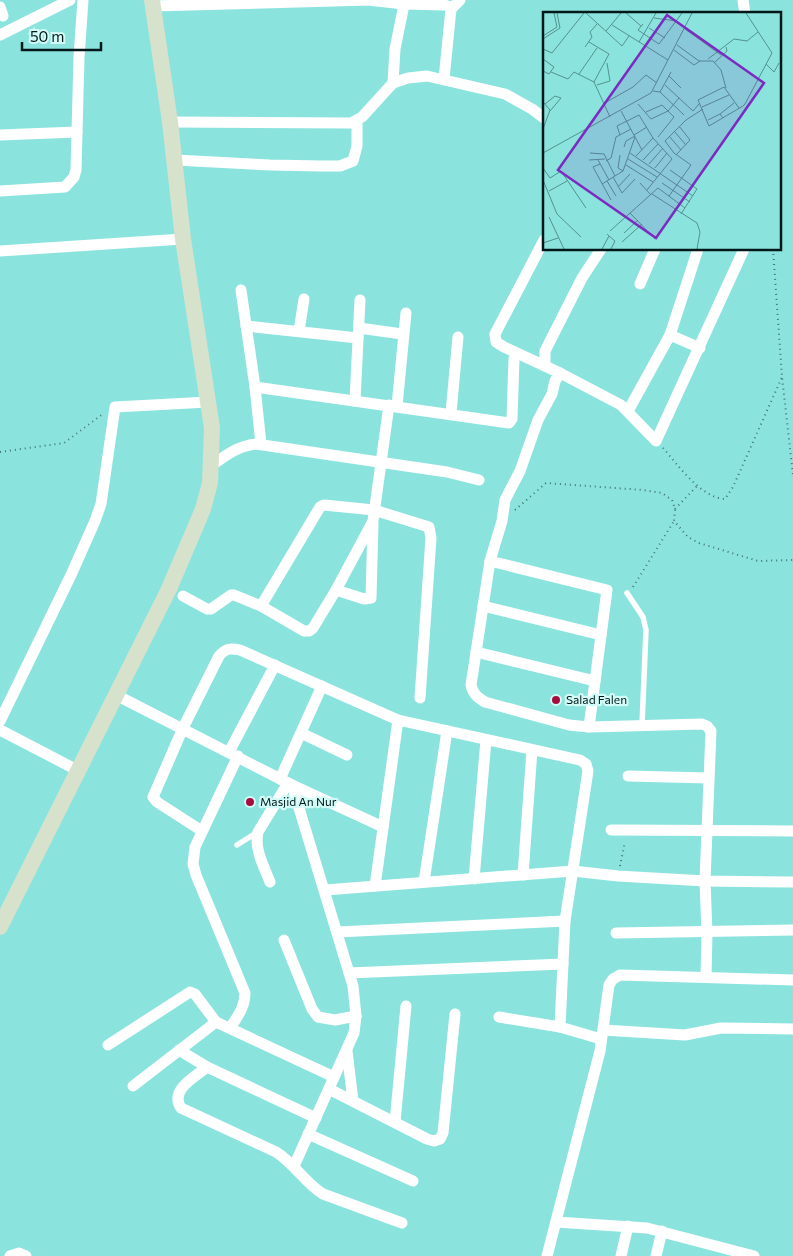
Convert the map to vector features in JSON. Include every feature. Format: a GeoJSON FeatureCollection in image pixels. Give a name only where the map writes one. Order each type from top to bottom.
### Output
{"type":"FeatureCollection","features":[{"type":"Feature","properties":{"kind":"street"},"geometry":{"type":"LineString","coordinates":[[0,35],[70,0]]}},
{"type":"Feature","properties":{"kind":"street"},"geometry":{"type":"LineString","coordinates":[[0,191],[65,187],[70,183],[76,170],[79,57],[83,0]]}},
{"type":"Feature","properties":{"kind":"street"},"geometry":{"type":"LineString","coordinates":[[0,927],[169,589],[203,509],[210,483],[212,428],[183,239],[170,122],[153,3],[368,0],[444,5],[451,9]]}},
{"type":"Feature","properties":{"kind":"street"},"geometry":{"type":"LineString","coordinates":[[444,79],[451,9],[460,0]]}},
{"type":"Feature","properties":{"kind":"street"},"geometry":{"type":"LineString","coordinates":[[394,82],[394,49],[405,2]]}},
{"type":"Feature","properties":{"kind":"street"},"geometry":{"type":"LineString","coordinates":[[170,122],[351,123],[362,117],[394,82],[427,76],[505,94],[543,117]]}},
{"type":"Feature","properties":{"kind":"street"},"geometry":{"type":"LineString","coordinates":[[174,160],[270,165],[340,166],[353,161],[356,153],[358,120]]}},
{"type":"Feature","properties":{"kind":"street"},"geometry":{"type":"LineString","coordinates":[[0,135],[77,132]]}},
{"type":"Feature","properties":{"kind":"street"},"geometry":{"type":"LineString","coordinates":[[0,251],[183,239]]}},
{"type":"Feature","properties":{"kind":"street"},"geometry":{"type":"LineString","coordinates":[[543,242],[495,334],[496,342],[621,405],[656,441],[744,250]]}},
{"type":"Feature","properties":{"kind":"street"},"geometry":{"type":"LineString","coordinates":[[545,366],[545,352],[582,278],[601,250]]}},
{"type":"Feature","properties":{"kind":"street"},"geometry":{"type":"LineString","coordinates":[[640,284],[655,250]]}},
{"type":"Feature","properties":{"kind":"street"},"geometry":{"type":"LineString","coordinates":[[628,411],[670,335],[698,250]]}},
{"type":"Feature","properties":{"kind":"street"},"geometry":{"type":"LineString","coordinates":[[241,290],[261,444]]}},
{"type":"Feature","properties":{"kind":"street"},"geometry":{"type":"LineString","coordinates":[[300,331],[304,299]]}},
{"type":"Feature","properties":{"kind":"street"},"geometry":{"type":"LineString","coordinates":[[355,400],[360,300]]}},
{"type":"Feature","properties":{"kind":"street"},"geometry":{"type":"LineString","coordinates":[[336,590],[364,599],[371,598],[374,516],[406,313]]}},
{"type":"Feature","properties":{"kind":"street"},"geometry":{"type":"LineString","coordinates":[[246,326],[300,331],[402,334]]}},
{"type":"Feature","properties":{"kind":"street"},"geometry":{"type":"LineString","coordinates":[[670,335],[700,348]]}},
{"type":"Feature","properties":{"kind":"street"},"geometry":{"type":"LineString","coordinates":[[451,414],[458,337]]}},
{"type":"Feature","properties":{"kind":"street"},"geometry":{"type":"LineString","coordinates":[[255,387],[506,422],[511,421],[514,360]]}},
{"type":"Feature","properties":{"kind":"street"},"geometry":{"type":"LineString","coordinates":[[560,373],[554,381],[552,394],[540,414],[520,471],[505,500],[502,521],[490,561],[471,685],[472,692],[477,698],[485,702],[569,725],[589,727],[702,724],[707,726],[711,731],[706,830],[706,976]]}},
{"type":"Feature","properties":{"kind":"street"},"geometry":{"type":"LineString","coordinates":[[0,721],[95,521],[100,504],[114,407],[208,402]]}},
{"type":"Feature","properties":{"kind":"street"},"geometry":{"type":"LineString","coordinates":[[212,466],[236,448],[245,445],[261,444],[447,472],[479,480]]}},
{"type":"Feature","properties":{"kind":"street"},"geometry":{"type":"LineString","coordinates":[[261,606],[320,507],[324,505],[429,527],[420,698]]}},
{"type":"Feature","properties":{"kind":"street"},"geometry":{"type":"LineString","coordinates":[[183,596],[207,609],[215,608],[234,595],[261,606],[304,631],[309,631],[313,628],[336,590],[374,516]]}},
{"type":"Feature","properties":{"kind":"street"},"geometry":{"type":"LineString","coordinates":[[490,561],[607,590],[589,727]]}},
{"type":"Feature","properties":{"kind":"street"},"geometry":{"type":"LineString","coordinates":[[483,606],[601,635]]}},
{"type":"Feature","properties":{"kind":"street"},"geometry":{"type":"LineString","coordinates":[[202,832],[153,799],[183,728],[220,656],[224,650],[232,648],[275,665],[398,720],[580,760],[586,764],[588,771],[565,921],[560,1027]]}},
{"type":"Feature","properties":{"kind":"street"},"geometry":{"type":"LineString","coordinates":[[476,652],[595,681]]}},
{"type":"Feature","properties":{"kind":"street"},"geometry":{"type":"LineString","coordinates":[[230,1028],[245,1002],[245,993],[196,875],[193,864],[195,847],[233,754],[275,665]]}},
{"type":"Feature","properties":{"kind":"street"},"geometry":{"type":"LineString","coordinates":[[270,882],[258,851],[256,841],[258,832],[287,782],[300,733],[322,686]]}},
{"type":"Feature","properties":{"kind":"street"},"geometry":{"type":"LineString","coordinates":[[116,695],[287,782],[383,827]]}},
{"type":"Feature","properties":{"kind":"street"},"geometry":{"type":"LineString","coordinates":[[375,886],[398,720]]}},
{"type":"Feature","properties":{"kind":"street"},"geometry":{"type":"LineString","coordinates":[[0,730],[78,770]]}},
{"type":"Feature","properties":{"kind":"street"},"geometry":{"type":"LineString","coordinates":[[424,882],[447,731]]}},
{"type":"Feature","properties":{"kind":"street"},"geometry":{"type":"LineString","coordinates":[[300,733],[347,755]]}},
{"type":"Feature","properties":{"kind":"street"},"geometry":{"type":"LineString","coordinates":[[474,879],[486,740]]}},
{"type":"Feature","properties":{"kind":"street"},"geometry":{"type":"LineString","coordinates":[[523,875],[532,750]]}},
{"type":"Feature","properties":{"kind":"street"},"geometry":{"type":"LineString","coordinates":[[628,776],[708,778]]}},
{"type":"Feature","properties":{"kind":"street"},"geometry":{"type":"LineString","coordinates":[[287,782],[325,890],[353,986],[356,1016],[354,1033],[347,1050],[294,1166]]}},
{"type":"Feature","properties":{"kind":"street"},"geometry":{"type":"LineString","coordinates":[[611,830],[793,831]]}},
{"type":"Feature","properties":{"kind":"street"},"geometry":{"type":"LineString","coordinates":[[325,890],[573,871],[618,876],[705,881],[793,882]]}},
{"type":"Feature","properties":{"kind":"street"},"geometry":{"type":"LineString","coordinates":[[337,932],[565,921]]}},
{"type":"Feature","properties":{"kind":"street"},"geometry":{"type":"LineString","coordinates":[[616,933],[707,933],[793,930]]}},
{"type":"Feature","properties":{"kind":"street"},"geometry":{"type":"LineString","coordinates":[[284,940],[312,1009],[318,1017],[335,1020],[356,1016]]}},
{"type":"Feature","properties":{"kind":"street"},"geometry":{"type":"LineString","coordinates":[[349,973],[563,964]]}},
{"type":"Feature","properties":{"kind":"street"},"geometry":{"type":"LineString","coordinates":[[547,1256],[600,1052],[609,985],[613,979],[620,976],[706,976],[793,980]]}},
{"type":"Feature","properties":{"kind":"street"},"geometry":{"type":"LineString","coordinates":[[108,1044],[190,992],[194,994],[216,1022],[334,1076]]}},
{"type":"Feature","properties":{"kind":"street"},"geometry":{"type":"LineString","coordinates":[[395,1122],[406,1006]]}},
{"type":"Feature","properties":{"kind":"street"},"geometry":{"type":"LineString","coordinates":[[329,1089],[434,1141],[440,1139],[443,1133],[455,1014]]}},
{"type":"Feature","properties":{"kind":"street"},"geometry":{"type":"LineString","coordinates":[[499,1017],[602,1034],[685,1035],[721,1028],[793,1029]]}},
{"type":"Feature","properties":{"kind":"street"},"geometry":{"type":"LineString","coordinates":[[133,1086],[216,1022]]}},
{"type":"Feature","properties":{"kind":"street"},"geometry":{"type":"LineString","coordinates":[[179,1050],[207,1067],[316,1118]]}},
{"type":"Feature","properties":{"kind":"street"},"geometry":{"type":"LineString","coordinates":[[347,1050],[352,1101]]}},
{"type":"Feature","properties":{"kind":"street"},"geometry":{"type":"LineString","coordinates":[[207,1067],[181,1089],[178,1094],[178,1104],[181,1108],[288,1159],[323,1194],[402,1223]]}},
{"type":"Feature","properties":{"kind":"street"},"geometry":{"type":"LineString","coordinates":[[308,1134],[413,1181]]}},
{"type":"Feature","properties":{"kind":"street"},"geometry":{"type":"LineString","coordinates":[[556,1222],[628,1226],[662,1231],[754,1256]]}},
{"type":"Feature","properties":{"kind":"street"},"geometry":{"type":"LineString","coordinates":[[621,1256],[628,1226]]}},
{"type":"Feature","properties":{"kind":"street"},"geometry":{"type":"LineString","coordinates":[[656,1256],[662,1231]]}},
{"type":"Feature","properties":{"kind":"street"},"geometry":{"type":"LineString","coordinates":[[10,1256],[18,1253],[26,1256]]}},
{"type":"Feature","properties":{"kind":"lane"},"geometry":{"type":"LineString","coordinates":[[627,593],[643,617],[646,630],[642,725]]}},
{"type":"Feature","properties":{"kind":"lane"},"geometry":{"type":"LineString","coordinates":[[236,845],[258,832]]}},
{"type":"Feature","properties":{"kind":"path"},"geometry":{"type":"LineString","coordinates":[[773,250],[782,377],[793,475]]}},
{"type":"Feature","properties":{"kind":"path"},"geometry":{"type":"LineString","coordinates":[[656,441],[697,486],[719,499],[725,499],[782,377]]}},
{"type":"Feature","properties":{"kind":"path"},"geometry":{"type":"LineString","coordinates":[[0,452],[64,443],[114,407]]}},
{"type":"Feature","properties":{"kind":"path"},"geometry":{"type":"LineString","coordinates":[[502,521],[546,483],[634,489],[662,493],[672,500],[675,509],[674,521],[634,586],[627,593]]}},
{"type":"Feature","properties":{"kind":"path"},"geometry":{"type":"LineString","coordinates":[[675,509],[697,486]]}},
{"type":"Feature","properties":{"kind":"path"},"geometry":{"type":"LineString","coordinates":[[674,521],[688,537],[699,543],[758,561],[793,560]]}},
{"type":"Feature","properties":{"kind":"path"},"geometry":{"type":"LineString","coordinates":[[618,876],[628,830]]}},
{"type":"Feature","properties":{"kind":"place","name":"Salad Falen"},"geometry":{"type":"Point","coordinates":[556,700]}},
{"type":"Feature","properties":{"kind":"place","name":"Masjid An Nur"},"geometry":{"type":"Point","coordinates":[250,802]}}]}
